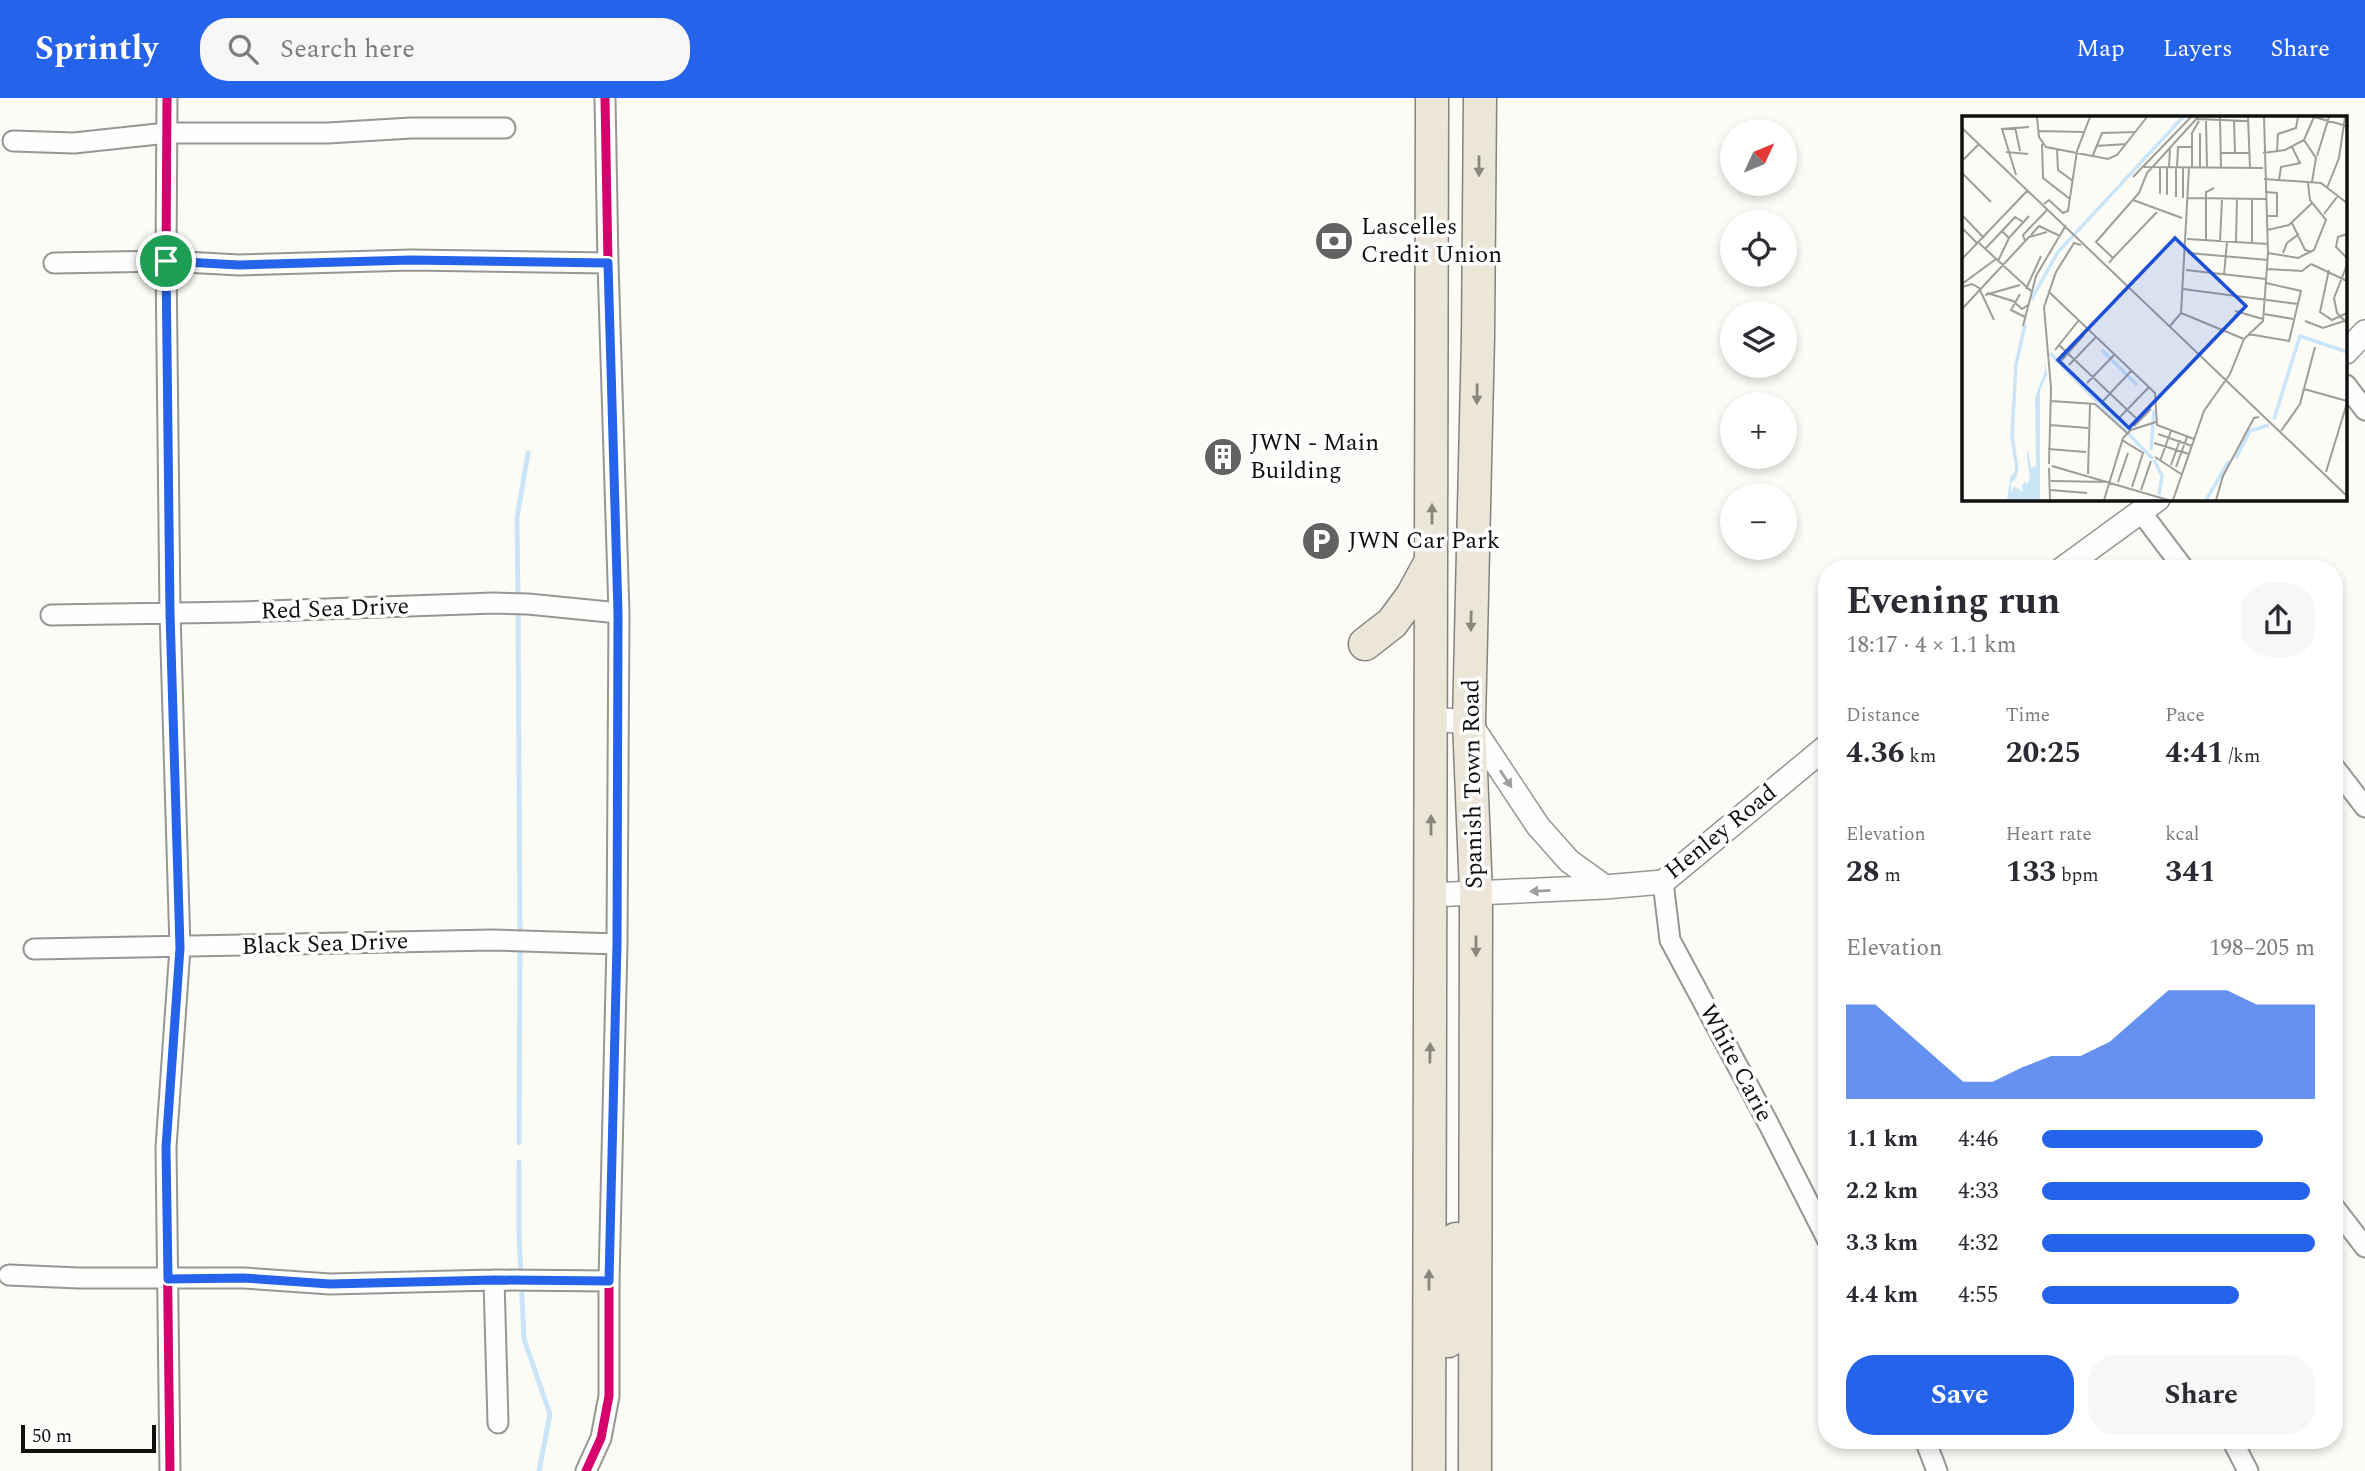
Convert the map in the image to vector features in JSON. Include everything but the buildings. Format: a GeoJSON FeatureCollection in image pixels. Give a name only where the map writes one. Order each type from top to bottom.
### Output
{"type":"FeatureCollection","features":[{"type":"Feature","properties":{"kind":"highway","name":"Spanish Town Road"},"geometry":{"type":"LineString","coordinates":[[1429,1471],[1432,98]]}},
{"type":"Feature","properties":{"kind":"highway","name":"Spanish Town Road"},"geometry":{"type":"LineString","coordinates":[[1475,1471],[1476,893],[1469,722],[1478,336],[1480,98]]}},
{"type":"Feature","properties":{"kind":"highway"},"geometry":{"type":"LineString","coordinates":[[1365,643],[1392,623],[1412,596],[1432,560]]}},
{"type":"Feature","properties":{"kind":"highway"},"geometry":{"type":"LineString","coordinates":[[1439,1471],[1458,1215],[1463,1209],[1474,1205]]}},
{"type":"Feature","properties":{"kind":"street"},"geometry":{"type":"LineString","coordinates":[[167,98],[170,613],[180,948],[166,1147],[170,1471]]}},
{"type":"Feature","properties":{"kind":"street"},"geometry":{"type":"LineString","coordinates":[[586,1471],[601,1438],[609,1396],[617,944],[618,613],[605,98]]}},
{"type":"Feature","properties":{"kind":"street"},"geometry":{"type":"LineString","coordinates":[[13,141],[74,143],[167,133],[505,128]]}},
{"type":"Feature","properties":{"kind":"street"},"geometry":{"type":"LineString","coordinates":[[54,263],[166,261],[239,265],[411,260],[608,263]]}},
{"type":"Feature","properties":{"kind":"street"},"geometry":{"type":"LineString","coordinates":[[2348,350],[2365,332]]}},
{"type":"Feature","properties":{"kind":"street"},"geometry":{"type":"LineString","coordinates":[[2348,388],[2365,410]]}},
{"type":"Feature","properties":{"kind":"street"},"geometry":{"type":"LineString","coordinates":[[2074,560],[2150,505],[2179,560]]}},
{"type":"Feature","properties":{"kind":"street","name":"Red Sea Drive"},"geometry":{"type":"LineString","coordinates":[[51,615],[494,603],[618,613]]}},
{"type":"Feature","properties":{"kind":"street"},"geometry":{"type":"LineString","coordinates":[[1432,719],[1469,722],[1538,826],[1569,861],[1605,887]]}},
{"type":"Feature","properties":{"kind":"street","name":"Henley Road"},"geometry":{"type":"LineString","coordinates":[[1431,895],[1663,882],[1818,754]]}},
{"type":"Feature","properties":{"kind":"street"},"geometry":{"type":"LineString","coordinates":[[2343,779],[2365,807]]}},
{"type":"Feature","properties":{"kind":"street","name":"White Carie"},"geometry":{"type":"LineString","coordinates":[[1663,882],[1670,940],[1818,1221]]}},
{"type":"Feature","properties":{"kind":"street","name":"Black Sea Drive"},"geometry":{"type":"LineString","coordinates":[[34,949],[501,940],[617,944]]}},
{"type":"Feature","properties":{"kind":"street"},"geometry":{"type":"LineString","coordinates":[[2343,1219],[2365,1247]]}},
{"type":"Feature","properties":{"kind":"street"},"geometry":{"type":"LineString","coordinates":[[9,1275],[244,1278],[330,1284],[494,1280],[609,1281]]}},
{"type":"Feature","properties":{"kind":"street"},"geometry":{"type":"LineString","coordinates":[[494,1280],[498,1423]]}},
{"type":"Feature","properties":{"kind":"street"},"geometry":{"type":"LineString","coordinates":[[1928,1449],[1937,1471]]}},
{"type":"Feature","properties":{"kind":"street"},"geometry":{"type":"LineString","coordinates":[[2237,1449],[2248,1471]]}},
{"type":"Feature","properties":{"kind":"waterway"},"geometry":{"type":"LineString","coordinates":[[518,599],[517,518],[528,453]]}},
{"type":"Feature","properties":{"kind":"waterway"},"geometry":{"type":"LineString","coordinates":[[518,609],[520,935]]}},
{"type":"Feature","properties":{"kind":"waterway"},"geometry":{"type":"LineString","coordinates":[[519,1143],[520,945]]}},
{"type":"Feature","properties":{"kind":"waterway"},"geometry":{"type":"LineString","coordinates":[[519,1162],[524,1339],[550,1414],[539,1471]]}},
{"type":"Feature","properties":{"kind":"cycle path"},"geometry":{"type":"LineString","coordinates":[[167,98],[170,613],[180,948],[166,1147],[170,1471]]}},
{"type":"Feature","properties":{"kind":"cycle path"},"geometry":{"type":"LineString","coordinates":[[586,1471],[601,1438],[609,1396],[617,944],[619,613],[605,98]]}},
{"type":"Feature","properties":{"kind":"place","name":"Lascelles Credit Union"},"geometry":{"type":"Point","coordinates":[1334,241]}},
{"type":"Feature","properties":{"kind":"place","name":"JWN - Main Building"},"geometry":{"type":"Point","coordinates":[1223,457]}},
{"type":"Feature","properties":{"kind":"place","name":"JWN Car Park"},"geometry":{"type":"Point","coordinates":[1321,541]}},
{"type":"Feature","properties":{"kind":"route"},"geometry":{"type":"LineString","coordinates":[[411,260],[608,263],[618,613],[617,944],[609,1281],[494,1280],[330,1284],[244,1278],[168,1279],[166,1147],[180,948],[170,613],[166,261],[239,265],[411,260]]}}]}
